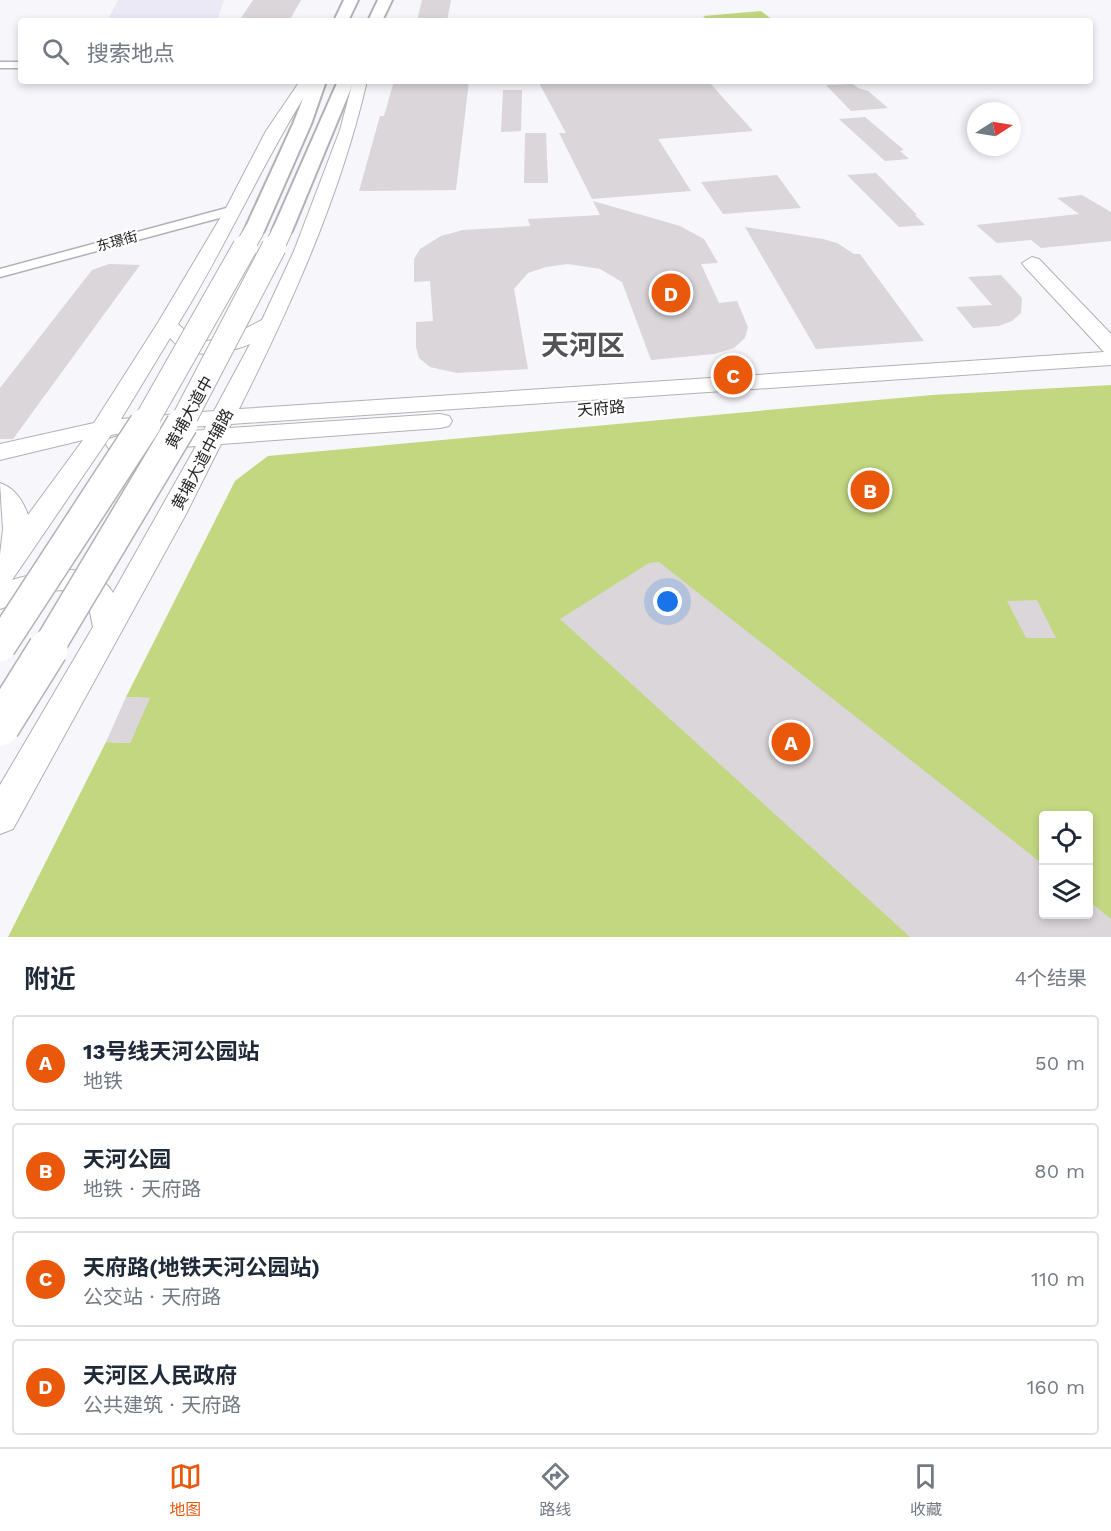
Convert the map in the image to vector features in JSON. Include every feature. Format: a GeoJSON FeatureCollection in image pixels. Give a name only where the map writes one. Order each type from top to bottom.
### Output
{"type":"FeatureCollection","features":[{"type":"Feature","properties":{"kind":"main road"},"geometry":{"type":"LineString","coordinates":[[342,18],[351,0]]}},
{"type":"Feature","properties":{"kind":"main road"},"geometry":{"type":"LineString","coordinates":[[376,18],[385,0]]}},
{"type":"Feature","properties":{"kind":"main road"},"geometry":{"type":"LineString","coordinates":[[7,566],[97,438],[170,321],[234,210],[274,131],[305,84]]}},
{"type":"Feature","properties":{"kind":"main road","name":"黄埔大道中"},"geometry":{"type":"LineString","coordinates":[[0,726],[94,575],[233,331],[317,84]]}},
{"type":"Feature","properties":{"kind":"main road","name":"黄埔大道中"},"geometry":{"type":"LineString","coordinates":[[0,646],[268,231],[344,84]]}},
{"type":"Feature","properties":{"kind":"main road","name":"黄埔大道中辅路"},"geometry":{"type":"LineString","coordinates":[[0,818],[219,428],[271,324],[304,251],[344,141],[359,84]]}},
{"type":"Feature","properties":{"kind":"main road"},"geometry":{"type":"LineString","coordinates":[[1032,263],[1111,347]]}},
{"type":"Feature","properties":{"kind":"main road"},"geometry":{"type":"LineString","coordinates":[[170,321],[179,338],[186,343],[202,347],[236,344],[271,324]]}},
{"type":"Feature","properties":{"kind":"main road","name":"天府路"},"geometry":{"type":"LineString","coordinates":[[97,438],[1111,358]]}},
{"type":"Feature","properties":{"kind":"main road","name":"天府路"},"geometry":{"type":"LineString","coordinates":[[219,428],[1111,369]]}},
{"type":"Feature","properties":{"kind":"main road"},"geometry":{"type":"LineString","coordinates":[[0,452],[97,438]]}},
{"type":"Feature","properties":{"kind":"main road"},"geometry":{"type":"LineString","coordinates":[[0,467],[97,438]]}},
{"type":"Feature","properties":{"kind":"main road"},"geometry":{"type":"LineString","coordinates":[[0,492],[9,502],[17,519],[7,566]]}},
{"type":"Feature","properties":{"kind":"main road"},"geometry":{"type":"LineString","coordinates":[[0,598],[31,584],[53,580],[82,583],[98,592],[105,604],[108,627]]}},
{"type":"Feature","properties":{"kind":"street"},"geometry":{"type":"LineString","coordinates":[[0,65],[18,65]]}},
{"type":"Feature","properties":{"kind":"street","name":"东璟街"},"geometry":{"type":"LineString","coordinates":[[0,273],[234,210]]}},
{"type":"Feature","properties":{"kind":"shaded area"},"geometry":{"type":"Polygon","coordinates":[[[118,0],[224,0],[218,18],[109,18],[118,0]]]}},
{"type":"Feature","properties":{"kind":"green space"},"geometry":{"type":"Polygon","coordinates":[[[761,11],[770,18],[705,18],[703,16],[761,11]]]}},
{"type":"Feature","properties":{"kind":"green space"},"geometry":{"type":"Polygon","coordinates":[[[1111,385],[1111,937],[8,937],[106,742],[130,743],[149,698],[126,697],[235,481],[268,456],[932,395],[1111,385]]]}},
{"type":"Feature","properties":{"kind":"building"},"geometry":{"type":"Polygon","coordinates":[[[253,0],[301,0],[291,18],[241,18],[253,0]]]}},
{"type":"Feature","properties":{"kind":"building"},"geometry":{"type":"Polygon","coordinates":[[[422,0],[451,0],[448,18],[418,18],[422,0]]]}},
{"type":"Feature","properties":{"kind":"building"},"geometry":{"type":"Polygon","coordinates":[[[393,84],[469,84],[456,190],[359,191],[380,116],[384,116],[393,84]]]}},
{"type":"Feature","properties":{"kind":"building"},"geometry":{"type":"Polygon","coordinates":[[[540,84],[711,84],[753,131],[658,139],[691,191],[592,199],[559,133],[566,133],[540,84]]]}},
{"type":"Feature","properties":{"kind":"building"},"geometry":{"type":"Polygon","coordinates":[[[853,84],[868,91],[888,108],[851,111],[826,85],[853,84]]]}},
{"type":"Feature","properties":{"kind":"building"},"geometry":{"type":"Polygon","coordinates":[[[503,90],[522,90],[521,131],[501,132],[503,90]]]}},
{"type":"Feature","properties":{"kind":"building"},"geometry":{"type":"Polygon","coordinates":[[[865,117],[904,150],[900,151],[909,159],[885,161],[839,119],[865,117]]]}},
{"type":"Feature","properties":{"kind":"building"},"geometry":{"type":"Polygon","coordinates":[[[525,133],[546,133],[548,183],[524,183],[525,133]]]}},
{"type":"Feature","properties":{"kind":"building"},"geometry":{"type":"Polygon","coordinates":[[[876,173],[925,225],[899,227],[847,175],[876,173]]]}},
{"type":"Feature","properties":{"kind":"building"},"geometry":{"type":"Polygon","coordinates":[[[777,175],[801,208],[723,214],[701,182],[777,175]]]}},
{"type":"Feature","properties":{"kind":"building"},"geometry":{"type":"Polygon","coordinates":[[[1082,195],[1111,212],[1111,241],[1041,248],[1031,240],[997,243],[976,225],[1079,214],[1057,198],[1082,195]]]}},
{"type":"Feature","properties":{"kind":"building"},"geometry":{"type":"Polygon","coordinates":[[[593,201],[680,226],[704,239],[718,263],[701,264],[719,303],[737,301],[748,327],[745,338],[734,348],[714,354],[651,360],[622,282],[600,269],[568,264],[546,267],[528,273],[514,289],[528,369],[457,373],[430,367],[419,358],[416,347],[416,322],[433,321],[430,281],[414,282],[414,259],[420,249],[441,236],[463,230],[530,226],[528,219],[600,215],[593,201]]]}},
{"type":"Feature","properties":{"kind":"building"},"geometry":{"type":"Polygon","coordinates":[[[745,227],[823,239],[837,243],[854,254],[860,254],[924,341],[816,349],[745,227]]]}},
{"type":"Feature","properties":{"kind":"building"},"geometry":{"type":"Polygon","coordinates":[[[109,264],[140,265],[13,439],[0,439],[0,388],[92,270],[109,264]]]}},
{"type":"Feature","properties":{"kind":"building"},"geometry":{"type":"Polygon","coordinates":[[[1001,275],[1022,298],[1021,313],[1012,321],[999,326],[973,328],[956,307],[992,305],[968,277],[1001,275]]]}},
{"type":"Feature","properties":{"kind":"building"},"geometry":{"type":"Polygon","coordinates":[[[659,562],[1039,861],[1039,919],[1093,919],[1093,904],[1111,919],[1111,937],[910,937],[560,619],[649,563],[659,562]]]}},
{"type":"Feature","properties":{"kind":"building"},"geometry":{"type":"Polygon","coordinates":[[[1037,600],[1056,638],[1026,638],[1007,601],[1037,600]]]}},
{"type":"Feature","properties":{"kind":"building"},"geometry":{"type":"Polygon","coordinates":[[[126,697],[150,698],[130,743],[106,742],[126,697]]]}},
{"type":"Feature","properties":{"kind":"place","name":"天河区人民政府"},"geometry":{"type":"Point","coordinates":[671,293]}},
{"type":"Feature","properties":{"kind":"place","name":"天府路(地铁天河公园站)"},"geometry":{"type":"Point","coordinates":[733,375]}},
{"type":"Feature","properties":{"kind":"place","name":"天河公园"},"geometry":{"type":"Point","coordinates":[870,490]}},
{"type":"Feature","properties":{"kind":"place","name":"13号线天河公园站"},"geometry":{"type":"Point","coordinates":[791,742]}},
{"type":"Feature","properties":{"kind":"district","name":"天河区"},"geometry":{"type":"Point","coordinates":[583,345]}}]}
